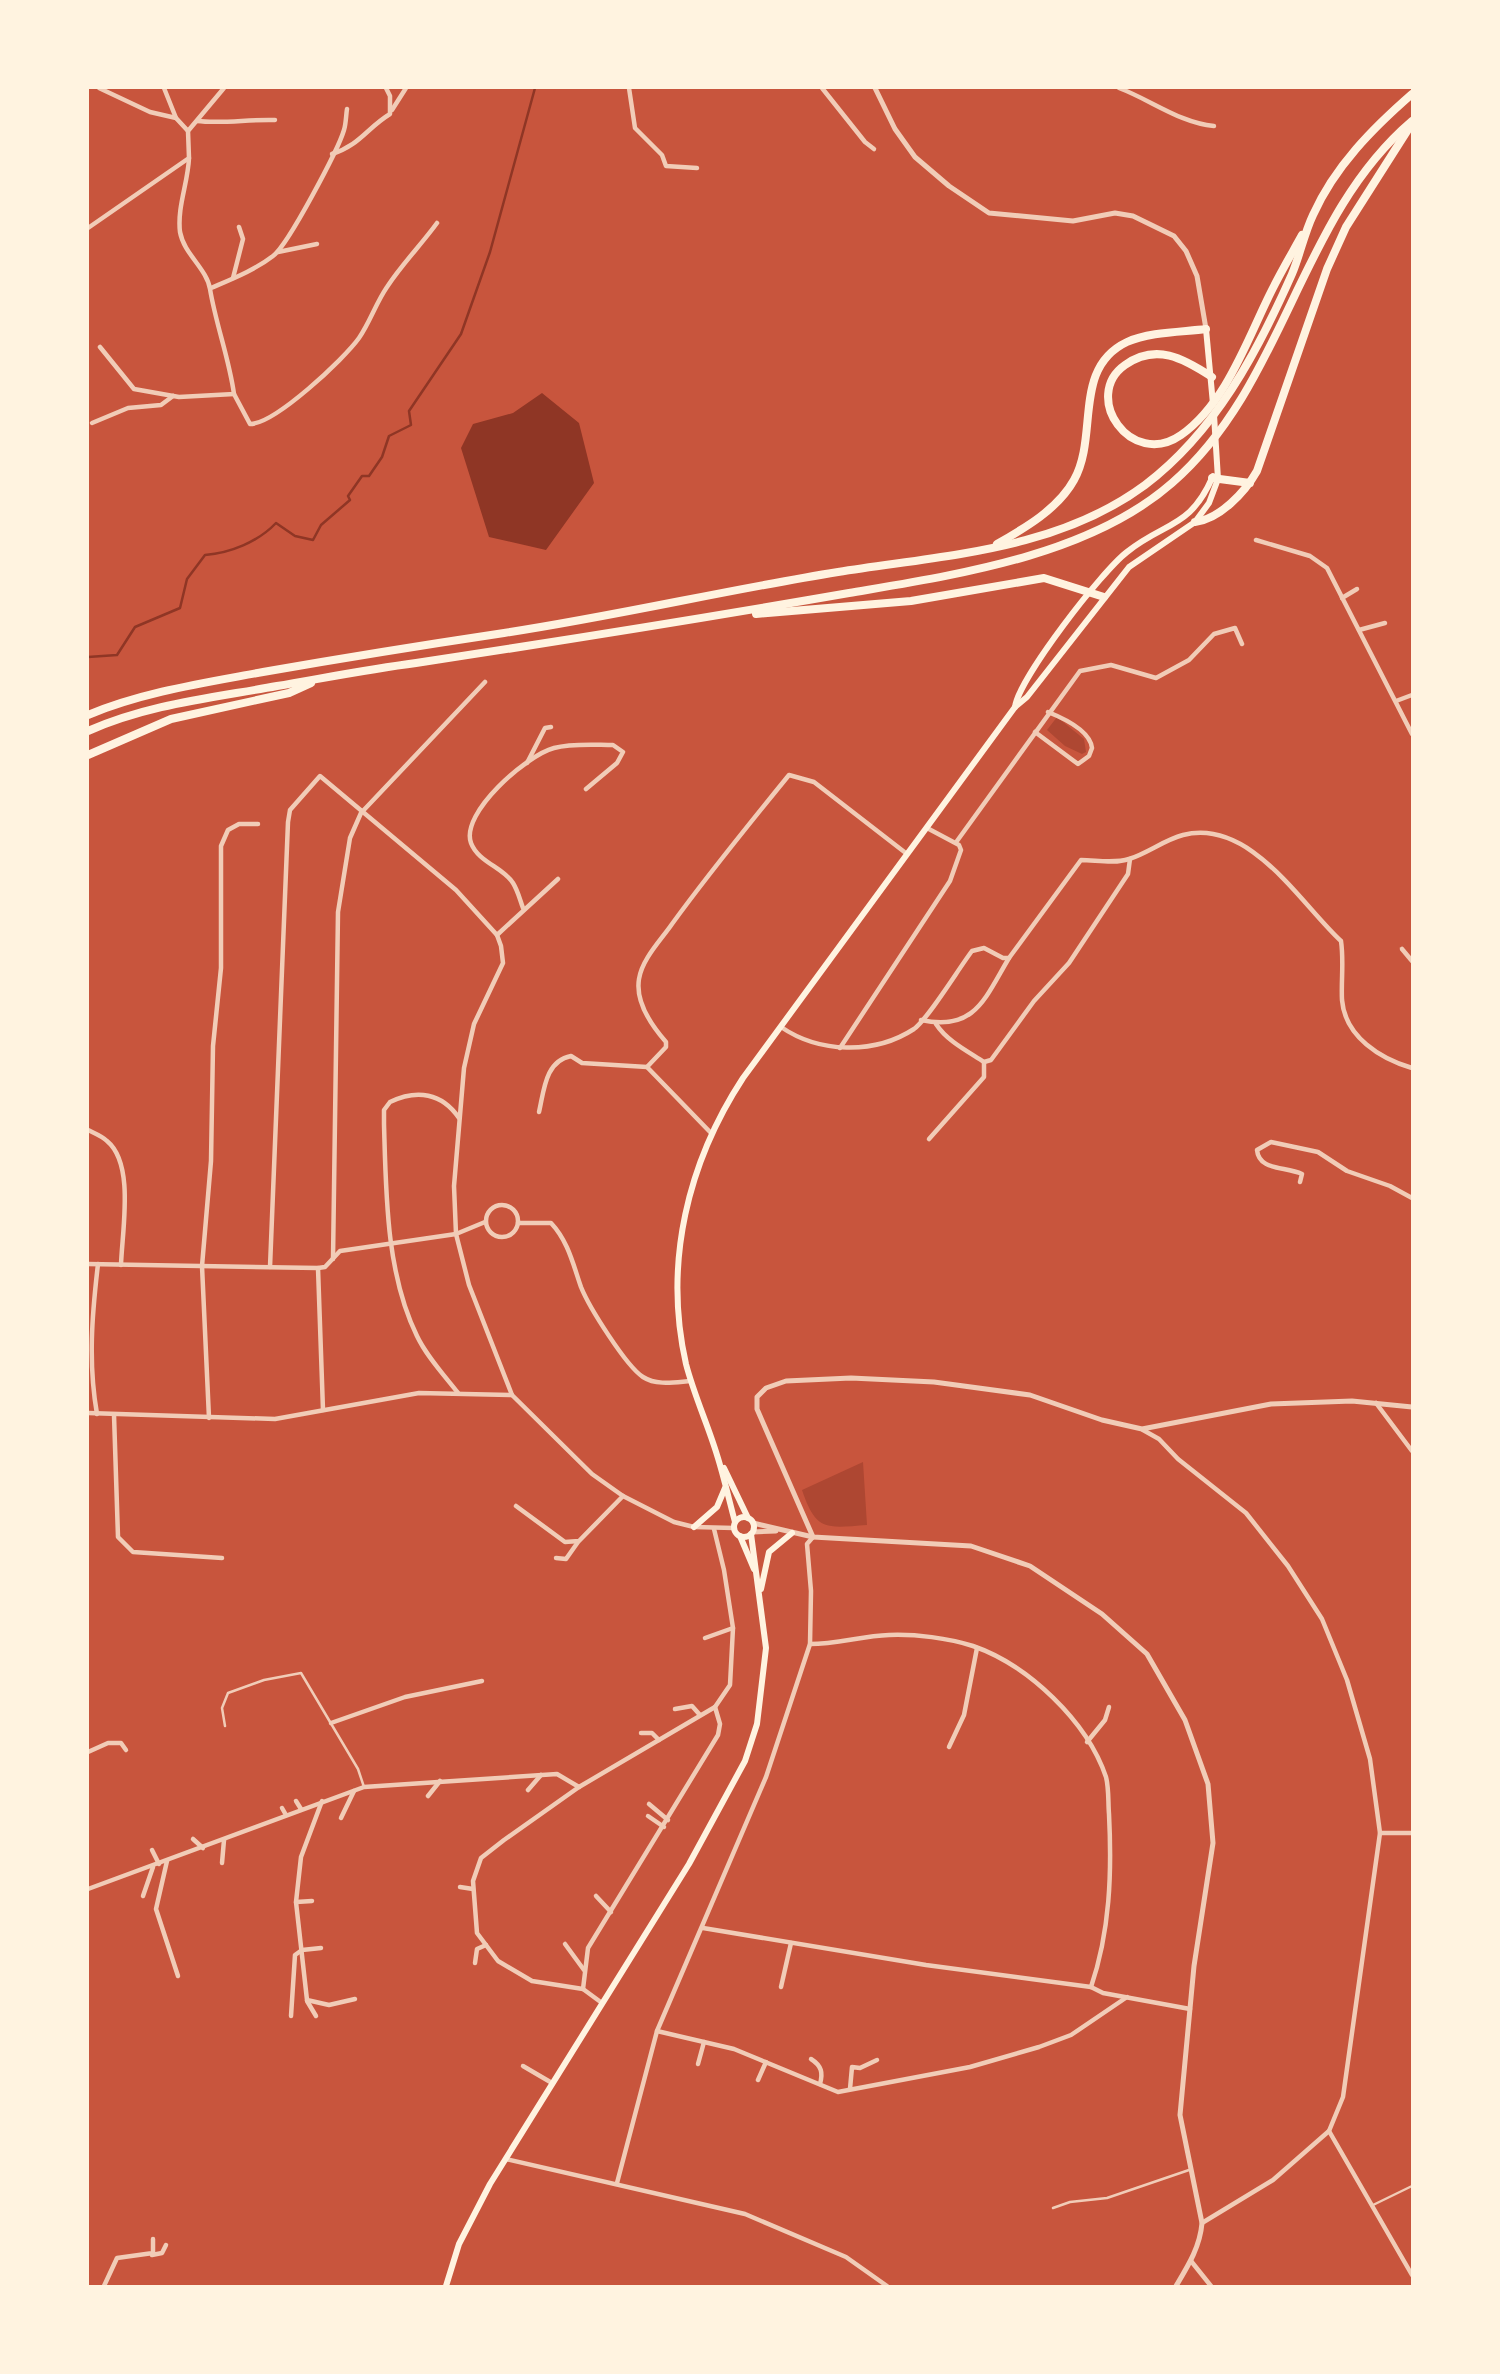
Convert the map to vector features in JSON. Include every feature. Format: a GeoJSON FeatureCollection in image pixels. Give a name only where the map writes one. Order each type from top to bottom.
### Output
{"type":"FeatureCollection","features":[{"type":"Feature","properties":{"kind":"highway"},"geometry":{"type":"LineString","coordinates":[[1212,377],[1177,356],[1142,355],[1121,368],[1108,398],[1114,421],[1132,439],[1153,445],[1169,442],[1182,435],[1205,412],[1249,339],[1313,214],[1346,159],[1380,122],[1412,94]]}},
{"type":"Feature","properties":{"kind":"highway"},"geometry":{"type":"LineString","coordinates":[[88,731],[120,717],[169,705],[327,676],[698,619],[957,575],[1063,544],[1146,502],[1172,483],[1212,440],[1266,359],[1301,280],[1348,192],[1379,153],[1412,122]]}},
{"type":"Feature","properties":{"kind":"highway"},"geometry":{"type":"LineString","coordinates":[[1195,522],[1212,517],[1250,483],[1262,458],[1284,385],[1346,227],[1412,122]]}},
{"type":"Feature","properties":{"kind":"highway"},"geometry":{"type":"LineString","coordinates":[[88,715],[177,688],[600,618],[837,572],[992,547],[1039,538],[1086,520],[1142,487],[1201,433],[1255,351],[1294,270],[1313,214]]}},
{"type":"Feature","properties":{"kind":"highway"},"geometry":{"type":"LineString","coordinates":[[992,547],[1043,514],[1074,480],[1088,437],[1093,381],[1107,357],[1129,341],[1206,330]]}},
{"type":"Feature","properties":{"kind":"highway"},"geometry":{"type":"LineString","coordinates":[[1215,478],[1250,483]]}},
{"type":"Feature","properties":{"kind":"highway"},"geometry":{"type":"LineString","coordinates":[[698,619],[911,601],[1033,579],[1062,582],[1104,597]]}},
{"type":"Feature","properties":{"kind":"highway"},"geometry":{"type":"LineString","coordinates":[[88,755],[171,719],[289,693],[327,676]]}},
{"type":"Feature","properties":{"kind":"main road"},"geometry":{"type":"LineString","coordinates":[[758,1580],[735,1525],[718,1457],[691,1381],[681,1335],[679,1252],[693,1181],[711,1133],[726,1105],[780,1026],[1015,706],[1027,697],[1136,560],[1195,522],[1209,503],[1217,468],[1212,377],[1206,330]]}},
{"type":"Feature","properties":{"kind":"main road"},"geometry":{"type":"LineString","coordinates":[[1015,706],[1019,692],[1089,593],[1125,554],[1195,509],[1215,478]]}},
{"type":"Feature","properties":{"kind":"main road"},"geometry":{"type":"LineString","coordinates":[[446,2287],[459,2244],[505,2158],[688,1864],[745,1761],[757,1724],[766,1648],[751,1520],[718,1457]]}},
{"type":"Feature","properties":{"kind":"main road"},"geometry":{"type":"LineString","coordinates":[[694,1527],[720,1503],[726,1487]]}},
{"type":"Feature","properties":{"kind":"main road"},"geometry":{"type":"LineString","coordinates":[[735,1525],[741,1517],[751,1520]]}},
{"type":"Feature","properties":{"kind":"main road"},"geometry":{"type":"LineString","coordinates":[[740,1536],[752,1533]]}},
{"type":"Feature","properties":{"kind":"main road"},"geometry":{"type":"LineString","coordinates":[[761,1592],[769,1552],[792,1533]]}},
{"type":"Feature","properties":{"kind":"street"},"geometry":{"type":"LineString","coordinates":[[99,88],[150,112],[176,118]]}},
{"type":"Feature","properties":{"kind":"street"},"geometry":{"type":"LineString","coordinates":[[164,88],[176,118],[188,131],[188,180],[179,212],[181,234],[211,288],[216,326],[229,365],[234,394],[250,424],[258,423],[279,410],[332,368],[358,339],[387,288],[437,223]]}},
{"type":"Feature","properties":{"kind":"street"},"geometry":{"type":"LineString","coordinates":[[188,131],[223,88]]}},
{"type":"Feature","properties":{"kind":"street"},"geometry":{"type":"LineString","coordinates":[[386,88],[390,96],[390,114]]}},
{"type":"Feature","properties":{"kind":"street"},"geometry":{"type":"LineString","coordinates":[[332,154],[352,147],[390,114],[406,88]]}},
{"type":"Feature","properties":{"kind":"street"},"geometry":{"type":"LineString","coordinates":[[629,88],[635,128],[662,155],[666,166],[697,168]]}},
{"type":"Feature","properties":{"kind":"street"},"geometry":{"type":"LineString","coordinates":[[822,88],[865,142],[874,149]]}},
{"type":"Feature","properties":{"kind":"street"},"geometry":{"type":"LineString","coordinates":[[875,88],[895,129],[915,158],[949,186],[989,213],[1073,221],[1115,213],[1133,216],[1174,236],[1186,251],[1197,276],[1206,330]]}},
{"type":"Feature","properties":{"kind":"street"},"geometry":{"type":"LineString","coordinates":[[1119,88],[1152,101],[1180,118],[1214,127]]}},
{"type":"Feature","properties":{"kind":"street"},"geometry":{"type":"LineString","coordinates":[[278,252],[292,234],[307,199],[327,169],[344,130],[346,108]]}},
{"type":"Feature","properties":{"kind":"street"},"geometry":{"type":"LineString","coordinates":[[197,121],[216,123],[241,119],[275,120]]}},
{"type":"Feature","properties":{"kind":"street"},"geometry":{"type":"LineString","coordinates":[[88,228],[189,158]]}},
{"type":"Feature","properties":{"kind":"street"},"geometry":{"type":"LineString","coordinates":[[233,279],[243,239],[239,227]]}},
{"type":"Feature","properties":{"kind":"street"},"geometry":{"type":"LineString","coordinates":[[211,288],[233,279],[278,252],[317,244]]}},
{"type":"Feature","properties":{"kind":"street"},"geometry":{"type":"LineString","coordinates":[[100,347],[134,389],[174,396],[220,397],[234,394]]}},
{"type":"Feature","properties":{"kind":"street"},"geometry":{"type":"LineString","coordinates":[[92,422],[128,408],[161,405],[174,396]]}},
{"type":"Feature","properties":{"kind":"street"},"geometry":{"type":"LineString","coordinates":[[1256,540],[1310,556],[1327,568],[1412,734]]}},
{"type":"Feature","properties":{"kind":"street"},"geometry":{"type":"LineString","coordinates":[[1342,598],[1357,589]]}},
{"type":"Feature","properties":{"kind":"street"},"geometry":{"type":"LineString","coordinates":[[1359,629],[1385,623]]}},
{"type":"Feature","properties":{"kind":"street"},"geometry":{"type":"LineString","coordinates":[[957,841],[1080,671],[1111,665],[1156,678],[1189,660],[1214,634],[1235,628],[1242,644]]}},
{"type":"Feature","properties":{"kind":"street"},"geometry":{"type":"LineString","coordinates":[[332,1259],[338,912],[348,850],[361,813],[485,682]]}},
{"type":"Feature","properties":{"kind":"street"},"geometry":{"type":"LineString","coordinates":[[1396,701],[1412,695]]}},
{"type":"Feature","properties":{"kind":"street"},"geometry":{"type":"LineString","coordinates":[[1035,732],[1078,764],[1089,756],[1091,740],[1062,717],[1048,712]]}},
{"type":"Feature","properties":{"kind":"street"},"geometry":{"type":"LineString","coordinates":[[526,764],[545,728],[551,727]]}},
{"type":"Feature","properties":{"kind":"street"},"geometry":{"type":"LineString","coordinates":[[523,908],[513,881],[471,846],[468,833],[475,817],[508,774],[553,748],[613,745],[620,748],[623,752],[617,763],[586,789]]}},
{"type":"Feature","properties":{"kind":"street"},"geometry":{"type":"LineString","coordinates":[[647,1067],[666,1047],[666,1042],[646,1014],[640,996],[639,979],[647,959],[716,864],[789,775],[814,782],[908,855]]}},
{"type":"Feature","properties":{"kind":"street"},"geometry":{"type":"LineString","coordinates":[[270,1267],[288,822],[290,810],[320,776],[361,813],[457,890],[497,935],[503,963],[474,1024],[464,1068],[454,1186],[456,1234],[469,1285],[512,1395],[592,1474],[623,1496],[674,1522],[714,1529],[735,1525]]}},
{"type":"Feature","properties":{"kind":"street"},"geometry":{"type":"LineString","coordinates":[[209,1418],[202,1266],[211,1161],[213,1046],[221,968],[220,846],[228,830],[239,824],[258,824]]}},
{"type":"Feature","properties":{"kind":"street"},"geometry":{"type":"LineString","coordinates":[[840,1048],[950,881],[961,850],[957,841],[927,828]]}},
{"type":"Feature","properties":{"kind":"street"},"geometry":{"type":"LineString","coordinates":[[921,1020],[936,1024],[966,1019],[977,1010],[1009,958],[1081,860],[1130,859],[1185,835],[1224,838],[1249,849],[1268,863],[1341,941],[1342,1003],[1353,1030],[1373,1051],[1412,1068]]}},
{"type":"Feature","properties":{"kind":"street"},"geometry":{"type":"LineString","coordinates":[[984,1062],[998,1054],[1034,1000],[1069,963],[1128,874],[1130,859]]}},
{"type":"Feature","properties":{"kind":"street"},"geometry":{"type":"LineString","coordinates":[[497,935],[523,908],[558,879]]}},
{"type":"Feature","properties":{"kind":"street"},"geometry":{"type":"LineString","coordinates":[[780,1026],[809,1041],[840,1048],[863,1047],[916,1028],[972,951],[984,948],[1003,958],[1009,958]]}},
{"type":"Feature","properties":{"kind":"street"},"geometry":{"type":"LineString","coordinates":[[1402,949],[1412,961]]}},
{"type":"Feature","properties":{"kind":"street"},"geometry":{"type":"LineString","coordinates":[[936,1024],[942,1033],[984,1062]]}},
{"type":"Feature","properties":{"kind":"street"},"geometry":{"type":"LineString","coordinates":[[539,1112],[552,1067],[562,1058],[571,1056],[582,1063],[647,1067],[711,1133]]}},
{"type":"Feature","properties":{"kind":"street"},"geometry":{"type":"LineString","coordinates":[[929,1139],[984,1077],[984,1062]]}},
{"type":"Feature","properties":{"kind":"street"},"geometry":{"type":"LineString","coordinates":[[458,1394],[417,1337],[402,1289],[393,1245],[385,1176],[386,1105],[395,1099],[421,1094],[443,1100],[459,1118]]}},
{"type":"Feature","properties":{"kind":"street"},"geometry":{"type":"LineString","coordinates":[[88,1129],[106,1140],[116,1151],[124,1173],[121,1265]]}},
{"type":"Feature","properties":{"kind":"street"},"geometry":{"type":"LineString","coordinates":[[1300,1182],[1302,1174],[1297,1171],[1264,1165],[1258,1158],[1257,1150],[1271,1142],[1318,1152],[1347,1171],[1390,1186],[1412,1198]]}},
{"type":"Feature","properties":{"kind":"street"},"geometry":{"type":"LineString","coordinates":[[88,1264],[318,1268],[325,1267],[340,1251],[456,1234],[485,1222],[489,1211],[499,1204],[515,1211],[518,1223],[513,1233],[502,1237],[491,1233],[485,1222]]}},
{"type":"Feature","properties":{"kind":"street"},"geometry":{"type":"LineString","coordinates":[[518,1223],[551,1223],[563,1236],[583,1291],[601,1324],[642,1377],[661,1383],[691,1381]]}},
{"type":"Feature","properties":{"kind":"street"},"geometry":{"type":"LineString","coordinates":[[97,1264],[90,1376],[97,1414]]}},
{"type":"Feature","properties":{"kind":"street"},"geometry":{"type":"LineString","coordinates":[[318,1268],[323,1410]]}},
{"type":"Feature","properties":{"kind":"street"},"geometry":{"type":"LineString","coordinates":[[813,1537],[762,1427],[757,1396],[765,1388],[786,1381],[851,1378],[934,1382],[1030,1395],[1102,1420],[1142,1429],[1159,1439],[1178,1459],[1246,1513],[1288,1566],[1322,1619],[1347,1680],[1370,1759],[1380,1833],[1343,2097],[1329,2131],[1273,2180],[1202,2223]]}},
{"type":"Feature","properties":{"kind":"street"},"geometry":{"type":"LineString","coordinates":[[88,1413],[275,1419],[403,1395],[512,1395]]}},
{"type":"Feature","properties":{"kind":"street"},"geometry":{"type":"LineString","coordinates":[[1142,1429],[1271,1404],[1376,1403],[1412,1407]]}},
{"type":"Feature","properties":{"kind":"street"},"geometry":{"type":"LineString","coordinates":[[1376,1403],[1412,1451]]}},
{"type":"Feature","properties":{"kind":"street"},"geometry":{"type":"LineString","coordinates":[[114,1415],[118,1537],[133,1552],[222,1558]]}},
{"type":"Feature","properties":{"kind":"street"},"geometry":{"type":"LineString","coordinates":[[556,1558],[566,1559],[579,1541],[623,1496]]}},
{"type":"Feature","properties":{"kind":"street"},"geometry":{"type":"LineString","coordinates":[[516,1506],[565,1542],[579,1541]]}},
{"type":"Feature","properties":{"kind":"street"},"geometry":{"type":"LineString","coordinates":[[751,1520],[783,1531],[813,1537],[971,1546],[1030,1566],[1101,1614],[1147,1654],[1185,1720],[1208,1784],[1213,1843],[1190,2009],[1180,2115],[1202,2223],[1201,2236],[1176,2287]]}},
{"type":"Feature","properties":{"kind":"street"},"geometry":{"type":"LineString","coordinates":[[603,2003],[583,1989],[532,1982],[498,1961],[477,1933],[473,1889],[481,1858],[579,1787],[715,1707],[730,1685],[733,1628],[714,1529]]}},
{"type":"Feature","properties":{"kind":"street"},"geometry":{"type":"LineString","coordinates":[[752,1533],[783,1531]]}},
{"type":"Feature","properties":{"kind":"street"},"geometry":{"type":"LineString","coordinates":[[617,2183],[657,2031],[681,1970],[704,1928],[766,1777],[810,1644],[811,1591],[807,1544],[813,1537]]}},
{"type":"Feature","properties":{"kind":"street"},"geometry":{"type":"LineString","coordinates":[[705,1638],[733,1628]]}},
{"type":"Feature","properties":{"kind":"street"},"geometry":{"type":"LineString","coordinates":[[810,1644],[888,1635],[929,1637],[976,1648],[1007,1661],[1043,1686],[1087,1742],[1107,1778],[1110,1838],[1108,1915],[1103,1951],[1091,1987]]}},
{"type":"Feature","properties":{"kind":"street"},"geometry":{"type":"LineString","coordinates":[[949,1747],[964,1715],[976,1648]]}},
{"type":"Feature","properties":{"kind":"street"},"geometry":{"type":"LineString","coordinates":[[331,1723],[405,1697],[482,1681]]}},
{"type":"Feature","properties":{"kind":"street"},"geometry":{"type":"LineString","coordinates":[[675,1709],[692,1706],[700,1715]]}},
{"type":"Feature","properties":{"kind":"street"},"geometry":{"type":"LineString","coordinates":[[583,1989],[588,1948],[718,1735],[720,1724],[715,1707]]}},
{"type":"Feature","properties":{"kind":"street"},"geometry":{"type":"LineString","coordinates":[[1087,1742],[1105,1720],[1109,1707]]}},
{"type":"Feature","properties":{"kind":"street"},"geometry":{"type":"LineString","coordinates":[[641,1733],[652,1733],[659,1740]]}},
{"type":"Feature","properties":{"kind":"street"},"geometry":{"type":"LineString","coordinates":[[88,1752],[108,1743],[121,1743],[126,1750]]}},
{"type":"Feature","properties":{"kind":"street"},"geometry":{"type":"LineString","coordinates":[[528,1790],[542,1774]]}},
{"type":"Feature","properties":{"kind":"street"},"geometry":{"type":"LineString","coordinates":[[88,1889],[364,1787],[557,1774],[579,1787]]}},
{"type":"Feature","properties":{"kind":"street"},"geometry":{"type":"LineString","coordinates":[[428,1796],[440,1780]]}},
{"type":"Feature","properties":{"kind":"street"},"geometry":{"type":"LineString","coordinates":[[341,1818],[355,1790]]}},
{"type":"Feature","properties":{"kind":"street"},"geometry":{"type":"LineString","coordinates":[[296,1801],[301,1809]]}},
{"type":"Feature","properties":{"kind":"street"},"geometry":{"type":"LineString","coordinates":[[316,2016],[307,2000],[296,1902],[301,1857],[322,1801]]}},
{"type":"Feature","properties":{"kind":"street"},"geometry":{"type":"LineString","coordinates":[[649,1804],[668,1820]]}},
{"type":"Feature","properties":{"kind":"street"},"geometry":{"type":"LineString","coordinates":[[282,1808],[286,1815]]}},
{"type":"Feature","properties":{"kind":"street"},"geometry":{"type":"LineString","coordinates":[[648,1816],[664,1827]]}},
{"type":"Feature","properties":{"kind":"street"},"geometry":{"type":"LineString","coordinates":[[1380,1833],[1412,1833]]}},
{"type":"Feature","properties":{"kind":"street"},"geometry":{"type":"LineString","coordinates":[[193,1839],[203,1847]]}},
{"type":"Feature","properties":{"kind":"street"},"geometry":{"type":"LineString","coordinates":[[222,1863],[224,1840]]}},
{"type":"Feature","properties":{"kind":"street"},"geometry":{"type":"LineString","coordinates":[[143,1896],[156,1865],[152,1850]]}},
{"type":"Feature","properties":{"kind":"street"},"geometry":{"type":"LineString","coordinates":[[167,1861],[156,1909],[178,1976]]}},
{"type":"Feature","properties":{"kind":"street"},"geometry":{"type":"LineString","coordinates":[[460,1887],[473,1889]]}},
{"type":"Feature","properties":{"kind":"street"},"geometry":{"type":"LineString","coordinates":[[596,1896],[611,1912]]}},
{"type":"Feature","properties":{"kind":"street"},"geometry":{"type":"LineString","coordinates":[[296,1902],[312,1902]]}},
{"type":"Feature","properties":{"kind":"street"},"geometry":{"type":"LineString","coordinates":[[704,1928],[926,1965],[1091,1987],[1190,2009]]}},
{"type":"Feature","properties":{"kind":"street"},"geometry":{"type":"LineString","coordinates":[[781,1987],[791,1943]]}},
{"type":"Feature","properties":{"kind":"street"},"geometry":{"type":"LineString","coordinates":[[565,1944],[584,1971]]}},
{"type":"Feature","properties":{"kind":"street"},"geometry":{"type":"LineString","coordinates":[[475,1963],[477,1949],[486,1945]]}},
{"type":"Feature","properties":{"kind":"street"},"geometry":{"type":"LineString","coordinates":[[291,2016],[295,1955],[302,1950],[321,1948]]}},
{"type":"Feature","properties":{"kind":"street"},"geometry":{"type":"LineString","coordinates":[[657,2031],[734,2049],[838,2092],[970,2067],[1039,2047],[1071,2035],[1127,1997]]}},
{"type":"Feature","properties":{"kind":"street"},"geometry":{"type":"LineString","coordinates":[[307,2000],[329,2005],[355,1999]]}},
{"type":"Feature","properties":{"kind":"street"},"geometry":{"type":"LineString","coordinates":[[698,2064],[704,2042]]}},
{"type":"Feature","properties":{"kind":"street"},"geometry":{"type":"LineString","coordinates":[[811,2059],[818,2064],[823,2074],[820,2084]]}},
{"type":"Feature","properties":{"kind":"street"},"geometry":{"type":"LineString","coordinates":[[850,2089],[852,2067],[860,2068],[877,2060]]}},
{"type":"Feature","properties":{"kind":"street"},"geometry":{"type":"LineString","coordinates":[[758,2080],[766,2062]]}},
{"type":"Feature","properties":{"kind":"street"},"geometry":{"type":"LineString","coordinates":[[523,2066],[552,2083]]}},
{"type":"Feature","properties":{"kind":"street"},"geometry":{"type":"LineString","coordinates":[[1329,2131],[1412,2275]]}},
{"type":"Feature","properties":{"kind":"street"},"geometry":{"type":"LineString","coordinates":[[505,2158],[745,2214],[846,2257],[887,2287]]}},
{"type":"Feature","properties":{"kind":"street"},"geometry":{"type":"LineString","coordinates":[[148,2256],[153,2253],[153,2239]]}},
{"type":"Feature","properties":{"kind":"street"},"geometry":{"type":"LineString","coordinates":[[104,2287],[117,2258],[162,2253],[166,2245]]}},
{"type":"Feature","properties":{"kind":"street"},"geometry":{"type":"LineString","coordinates":[[1191,2261],[1211,2287]]}},
{"type":"Feature","properties":{"kind":"lane"},"geometry":{"type":"LineString","coordinates":[[225,1726],[222,1709],[228,1693],[264,1680],[301,1673],[358,1769],[364,1787]]}},
{"type":"Feature","properties":{"kind":"lane"},"geometry":{"type":"LineString","coordinates":[[1054,2208],[1070,2202],[1107,2198],[1192,2169]]}},
{"type":"Feature","properties":{"kind":"lane"},"geometry":{"type":"LineString","coordinates":[[1373,2205],[1412,2186]]}},
{"type":"Feature","properties":{"kind":"shaded area"},"geometry":{"type":"Polygon","coordinates":[[[542,393],[579,423],[594,483],[546,550],[489,537],[461,448],[473,424],[513,413],[542,393]]]}},
{"type":"Feature","properties":{"kind":"shaded area"},"geometry":{"type":"Polygon","coordinates":[[[1057,717],[1084,739],[1086,752],[1082,754],[1065,746],[1047,730],[1057,717]]]}},
{"type":"Feature","properties":{"kind":"shaded area"},"geometry":{"type":"Polygon","coordinates":[[[863,1462],[867,1525],[842,1527],[818,1520],[812,1514],[802,1490],[863,1462]]]}},
{"type":"Feature","properties":{"kind":"waterway"},"geometry":{"type":"LineString","coordinates":[[88,657],[117,655],[135,627],[180,608],[187,579],[205,555],[243,545],[261,536],[276,523],[295,536],[313,540],[321,525],[350,500],[348,496],[362,476],[369,476],[382,457],[389,436],[411,425],[409,411],[461,334],[490,252],[535,88]]}}]}
